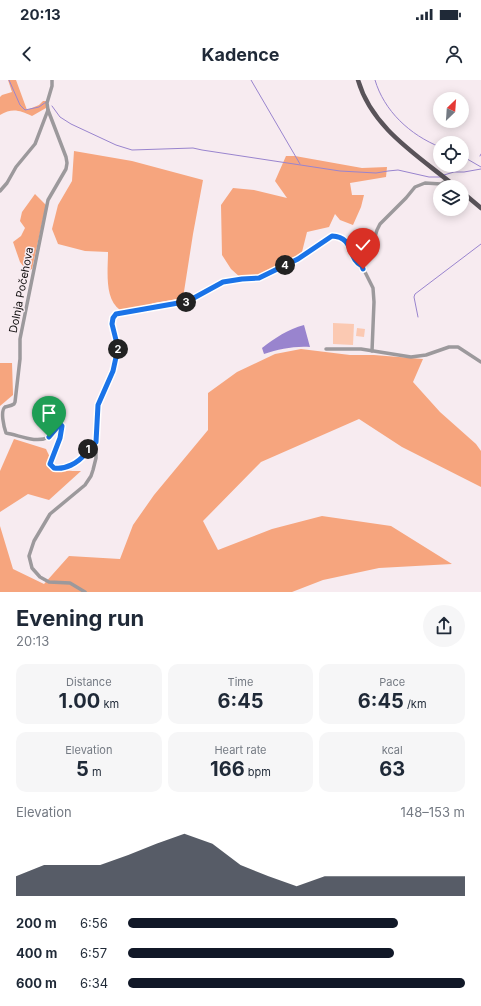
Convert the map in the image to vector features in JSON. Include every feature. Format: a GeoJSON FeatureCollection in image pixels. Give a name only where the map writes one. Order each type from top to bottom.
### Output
{"type":"FeatureCollection","features":[{"type":"Feature","properties":{"kind":"main road"},"geometry":{"type":"LineString","coordinates":[[358,80],[366,102],[380,122],[396,138],[447,180]]}},
{"type":"Feature","properties":{"kind":"main road"},"geometry":{"type":"LineString","coordinates":[[469,198],[481,208]]}},
{"type":"Feature","properties":{"kind":"street"},"geometry":{"type":"LineString","coordinates":[[0,191],[16,167],[35,144],[48,110],[47,103],[52,86],[52,80]]}},
{"type":"Feature","properties":{"kind":"street","name":"Dolnja Počehova"},"geometry":{"type":"LineString","coordinates":[[48,110],[66,157],[66,169],[48,200],[20,339],[20,359],[15,402],[14,404],[4,408],[1,413],[6,433],[32,440],[49,437],[60,424],[62,426],[58,444],[50,461],[51,466],[54,468],[63,468],[79,460],[90,446],[96,442]]}},
{"type":"Feature","properties":{"kind":"street"},"geometry":{"type":"LineString","coordinates":[[362,266],[369,257],[380,224],[415,187],[425,183],[441,184],[445,178]]}},
{"type":"Feature","properties":{"kind":"street"},"geometry":{"type":"LineString","coordinates":[[85,592],[70,582],[49,582],[40,577],[32,568],[29,556],[34,541],[50,514],[85,485],[91,476],[96,458],[98,405],[113,371],[118,348],[112,324],[113,318],[116,314],[184,302],[223,282],[259,278],[298,259],[332,236],[338,236],[345,239],[350,246],[358,264],[362,266],[373,288],[374,302],[372,351]]}},
{"type":"Feature","properties":{"kind":"street"},"geometry":{"type":"LineString","coordinates":[[326,349],[361,349],[411,357],[426,355],[449,346],[458,347],[481,362]]}},
{"type":"Feature","properties":{"kind":"shaded area"},"geometry":{"type":"Polygon","coordinates":[[[8,80],[16,80],[27,110],[39,105],[43,101],[47,101],[46,108],[32,116],[16,111],[8,111],[0,115],[0,97],[12,92],[8,80]]]}},
{"type":"Feature","properties":{"kind":"shaded area"},"geometry":{"type":"Polygon","coordinates":[[[74,151],[132,161],[203,180],[183,298],[154,303],[138,309],[120,310],[111,299],[109,292],[108,252],[85,251],[58,244],[52,229],[58,205],[72,181],[74,151]]]}},
{"type":"Feature","properties":{"kind":"shaded area"},"geometry":{"type":"Polygon","coordinates":[[[286,156],[295,156],[362,168],[387,167],[386,177],[350,183],[352,195],[364,195],[361,207],[353,225],[340,220],[335,214],[329,227],[307,232],[301,256],[259,277],[241,278],[231,269],[222,255],[221,205],[233,188],[254,190],[287,198],[275,181],[286,156]]]}},
{"type":"Feature","properties":{"kind":"shaded area"},"geometry":{"type":"Polygon","coordinates":[[[35,194],[46,205],[32,269],[27,271],[20,262],[13,242],[21,236],[25,228],[20,221],[22,212],[35,194]]]}},
{"type":"Feature","properties":{"kind":"shaded area"},"geometry":{"type":"Polygon","coordinates":[[[333,323],[354,324],[353,345],[333,344],[333,323]]]}},
{"type":"Feature","properties":{"kind":"shaded area"},"geometry":{"type":"Polygon","coordinates":[[[304,325],[310,347],[287,348],[264,354],[262,348],[267,344],[287,331],[304,325]]]}},
{"type":"Feature","properties":{"kind":"shaded area"},"geometry":{"type":"Polygon","coordinates":[[[357,328],[365,329],[364,337],[356,336],[357,328]]]}},
{"type":"Feature","properties":{"kind":"shaded area"},"geometry":{"type":"Polygon","coordinates":[[[301,349],[350,355],[374,355],[423,359],[413,382],[440,412],[476,444],[481,451],[481,487],[402,447],[359,419],[261,462],[203,521],[218,550],[272,529],[322,516],[391,526],[452,564],[379,568],[323,580],[292,592],[0,592],[0,526],[13,569],[44,584],[69,556],[120,559],[133,525],[154,495],[208,430],[208,393],[237,372],[275,354],[301,349]]]}},
{"type":"Feature","properties":{"kind":"shaded area"},"geometry":{"type":"Polygon","coordinates":[[[0,363],[12,363],[13,395],[0,406],[0,363]]]}},
{"type":"Feature","properties":{"kind":"shaded area"},"geometry":{"type":"Polygon","coordinates":[[[14,439],[46,449],[55,465],[62,470],[81,471],[49,500],[28,494],[0,512],[0,471],[14,439]]]}},
{"type":"Feature","properties":{"kind":"waterway"},"geometry":{"type":"LineString","coordinates":[[9,80],[20,105],[25,110],[39,107],[46,102]]}},
{"type":"Feature","properties":{"kind":"waterway"},"geometry":{"type":"LineString","coordinates":[[251,80],[300,164]]}},
{"type":"Feature","properties":{"kind":"waterway"},"geometry":{"type":"LineString","coordinates":[[375,80],[385,102],[400,121],[418,136],[433,144]]}},
{"type":"Feature","properties":{"kind":"waterway"},"geometry":{"type":"LineString","coordinates":[[52,106],[60,117],[71,124],[116,145],[132,150],[193,148],[340,171],[376,173],[398,170],[429,177],[441,177]]}},
{"type":"Feature","properties":{"kind":"waterway"},"geometry":{"type":"LineString","coordinates":[[469,160],[481,167]]}},
{"type":"Feature","properties":{"kind":"waterway"},"geometry":{"type":"LineString","coordinates":[[444,175],[454,172],[481,169]]}},
{"type":"Feature","properties":{"kind":"waterway"},"geometry":{"type":"LineString","coordinates":[[418,317],[414,297],[415,294],[481,244]]}},
{"type":"Feature","properties":{"kind":"route"},"geometry":{"type":"LineString","coordinates":[[49,437],[60,424],[62,426],[60,438],[50,461],[51,466],[58,469],[79,460],[90,446],[96,442],[98,405],[113,371],[118,348],[112,328],[113,318],[116,314],[184,302],[223,282],[259,278],[298,259],[332,236],[338,236],[345,239],[350,246],[358,264],[362,266],[363,269]]}}]}
